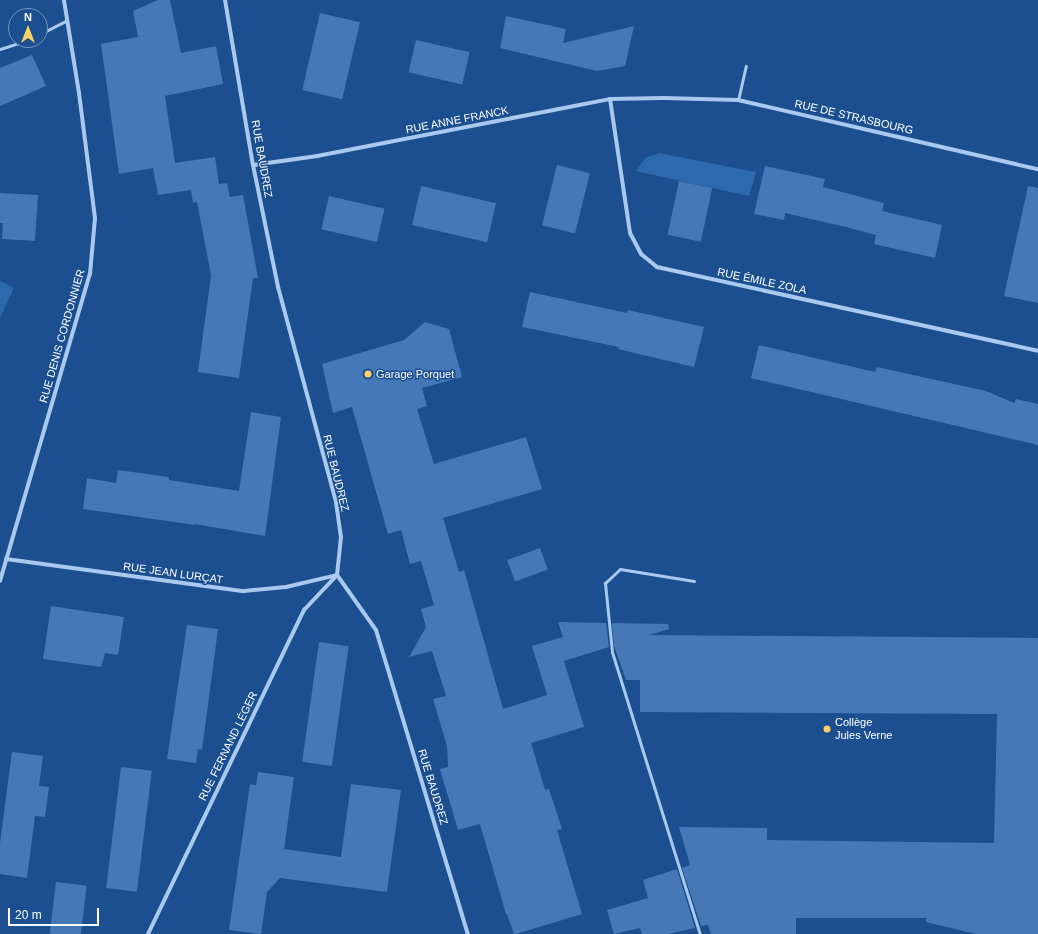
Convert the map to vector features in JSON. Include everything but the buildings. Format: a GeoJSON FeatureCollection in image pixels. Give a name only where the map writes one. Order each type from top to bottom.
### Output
{"type":"FeatureCollection","features":[{"type":"Feature","properties":{"kind":"street","name":"RUE DENIS CORDONNIER"},"geometry":{"type":"LineString","coordinates":[[0,582],[90,274],[95,218],[79,93],[64,0]]}},
{"type":"Feature","properties":{"kind":"street","name":"RUE BAUDREZ"},"geometry":{"type":"LineString","coordinates":[[225,0],[253,164],[278,287],[336,502],[340,538],[337,575],[376,630],[468,934]]}},
{"type":"Feature","properties":{"kind":"street","name":"RUE ANNE FRANCK"},"geometry":{"type":"LineString","coordinates":[[253,164],[317,156],[610,99],[664,98]]}},
{"type":"Feature","properties":{"kind":"street","name":"RUE DE STRASBOURG"},"geometry":{"type":"LineString","coordinates":[[664,98],[738,100],[1038,169]]}},
{"type":"Feature","properties":{"kind":"street","name":"RUE ÉMILE ZOLA"},"geometry":{"type":"LineString","coordinates":[[610,99],[630,233],[641,254],[657,267],[1038,351]]}},
{"type":"Feature","properties":{"kind":"street","name":"RUE JEAN LURÇAT"},"geometry":{"type":"LineString","coordinates":[[6,559],[244,591],[286,587],[337,575]]}},
{"type":"Feature","properties":{"kind":"street","name":"RUE FERNAND LÉGER"},"geometry":{"type":"LineString","coordinates":[[148,934],[304,610],[337,575]]}},
{"type":"Feature","properties":{"kind":"lane"},"geometry":{"type":"LineString","coordinates":[[48,30],[67,20]]}},
{"type":"Feature","properties":{"kind":"lane"},"geometry":{"type":"LineString","coordinates":[[738,100],[746,66]]}},
{"type":"Feature","properties":{"kind":"lane"},"geometry":{"type":"LineString","coordinates":[[694,581],[620,569],[605,583],[612,652],[700,934]]}},
{"type":"Feature","properties":{"kind":"shaded area"},"geometry":{"type":"Polygon","coordinates":[[[659,153],[756,172],[749,196],[636,171],[645,158],[659,153]]]}},
{"type":"Feature","properties":{"kind":"shaded area"},"geometry":{"type":"Polygon","coordinates":[[[0,281],[14,288],[0,318],[0,281]]]}},
{"type":"Feature","properties":{"kind":"place","name":"Garage Porquet"},"geometry":{"type":"Point","coordinates":[368,374]}},
{"type":"Feature","properties":{"kind":"place","name":"Collège Jules Verne"},"geometry":{"type":"Point","coordinates":[827,729]}}]}
